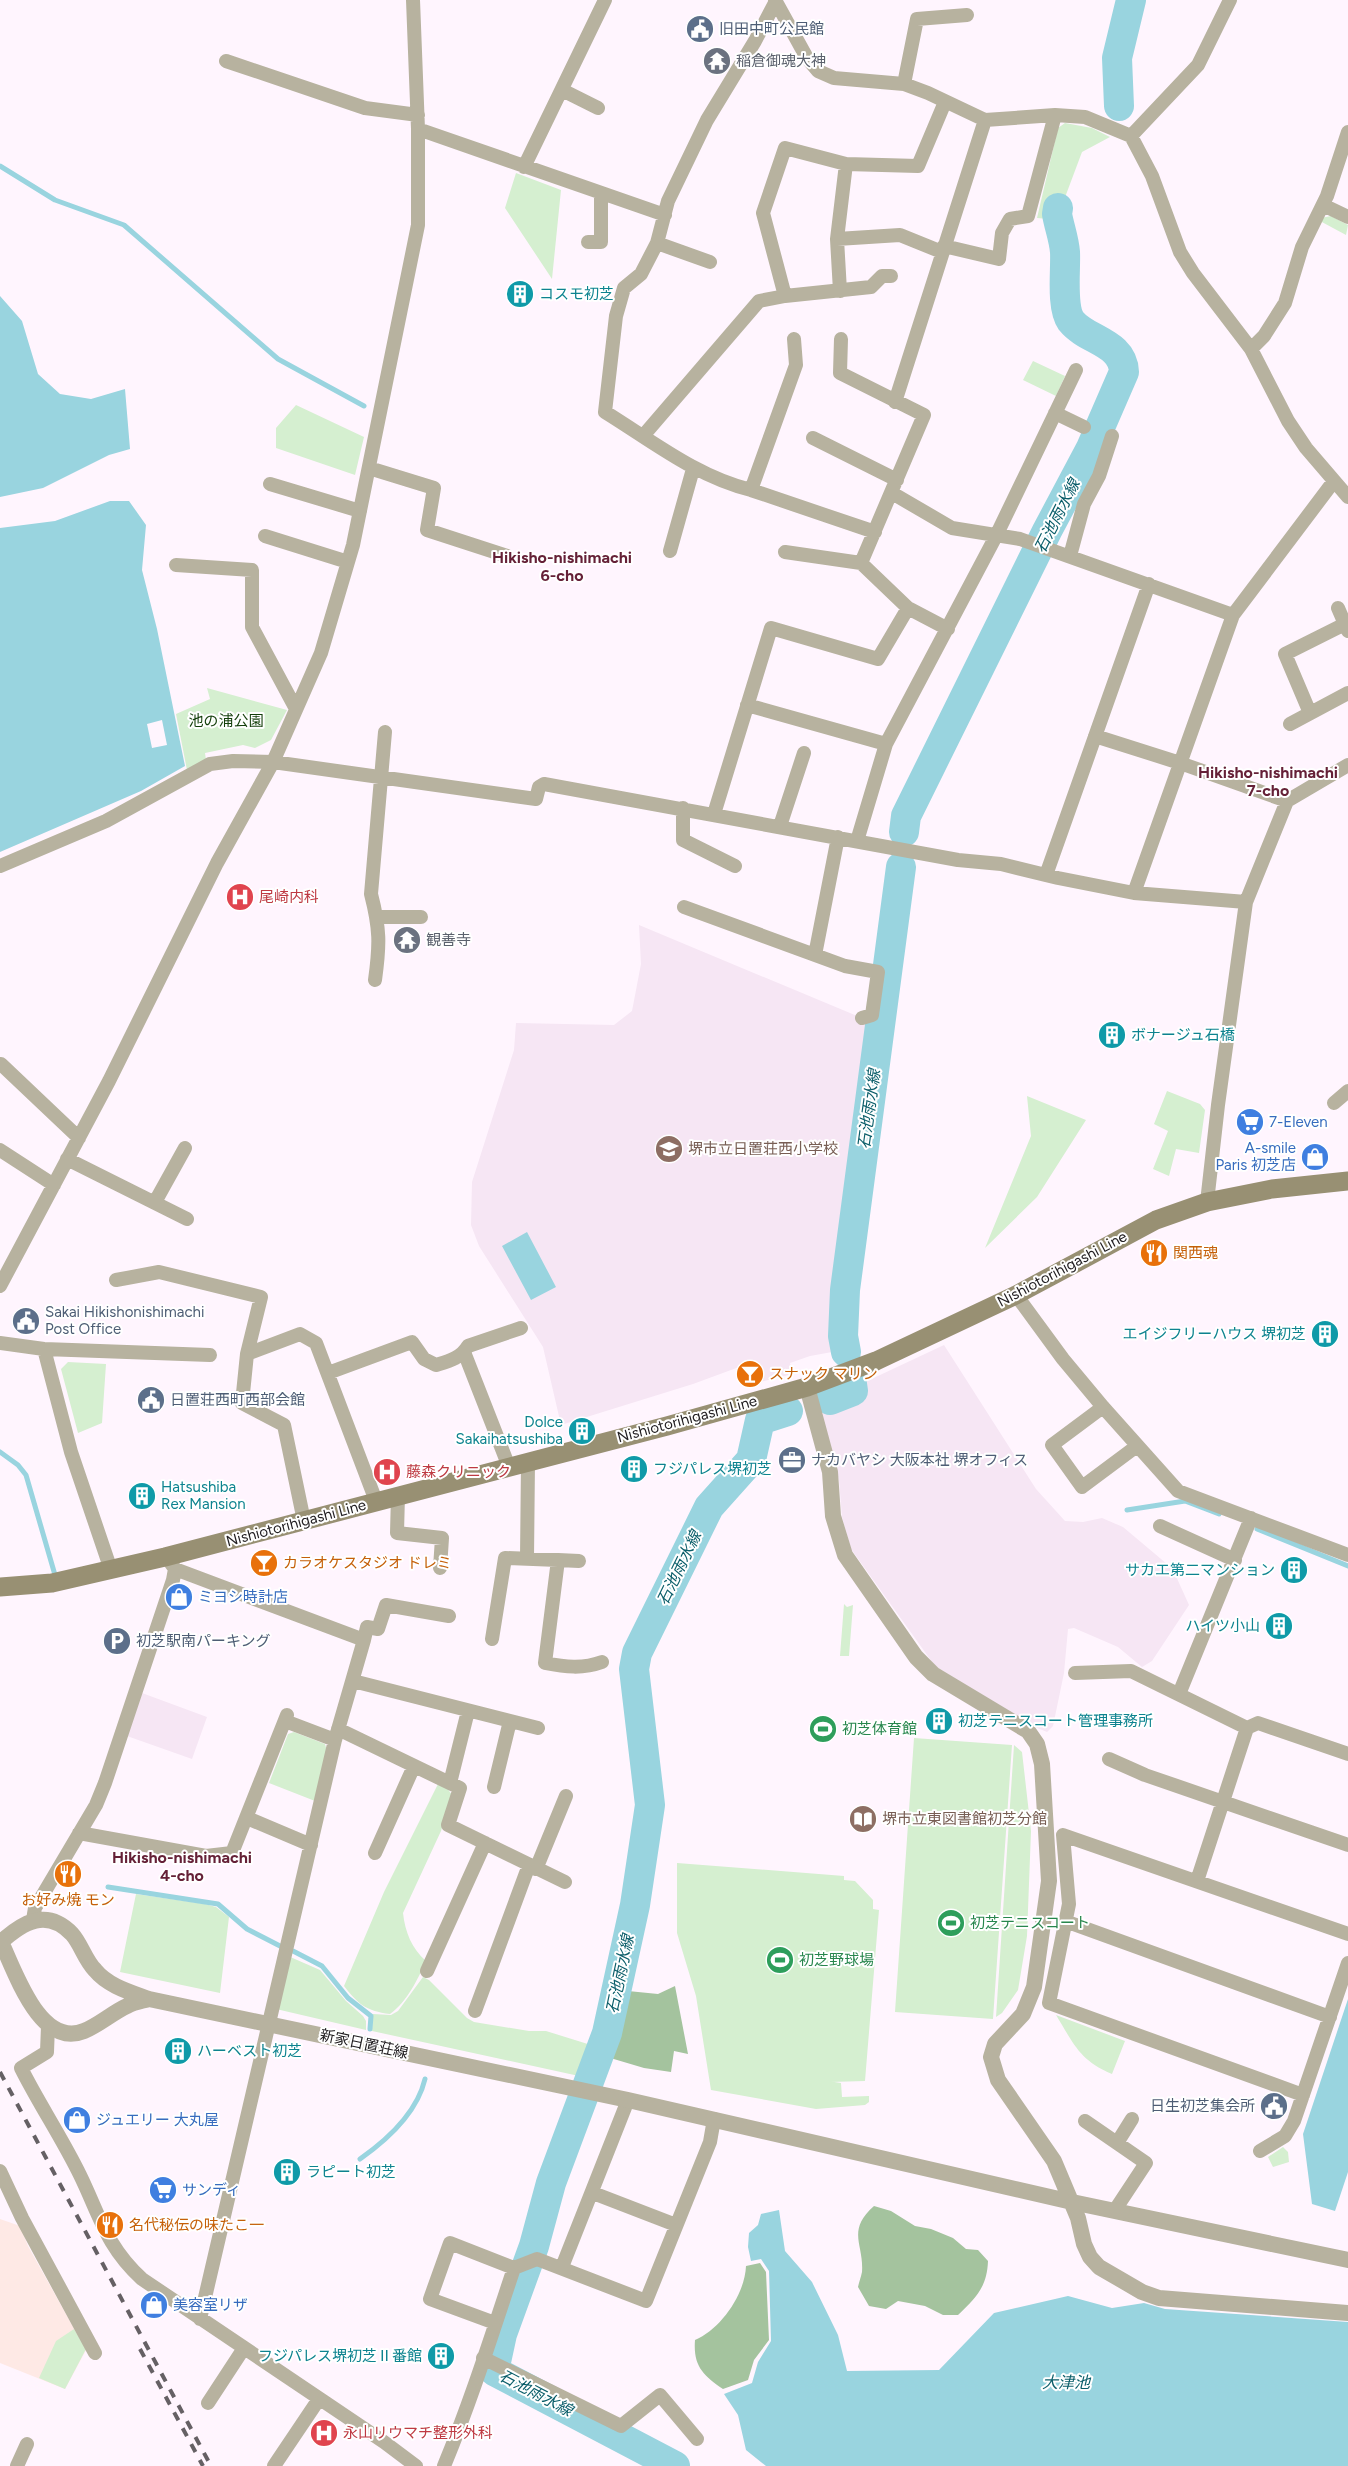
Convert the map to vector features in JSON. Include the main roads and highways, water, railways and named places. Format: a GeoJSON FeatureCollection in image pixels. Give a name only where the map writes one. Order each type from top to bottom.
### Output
{"type":"FeatureCollection","features":[{"type":"Feature","properties":{"kind":"main road","name":"Nishiotorihigashi Line"},"geometry":{"type":"LineString","coordinates":[[0,1587],[52,1583],[111,1570],[170,1563],[304,1521],[376,1501],[807,1387],[876,1361],[1016,1295],[1156,1220],[1207,1202],[1272,1189],[1348,1182]]}},
{"type":"Feature","properties":{"kind":"water"},"geometry":{"type":"Polygon","coordinates":[[[0,296],[22,321],[38,374],[60,394],[91,399],[125,389],[130,449],[109,455],[43,488],[0,497],[0,296]]]}},
{"type":"Feature","properties":{"kind":"water"},"geometry":{"type":"Polygon","coordinates":[[[110,501],[129,501],[146,525],[142,570],[157,629],[185,766],[141,791],[0,852],[0,528],[55,521],[110,501]],[[162,720],[147,724],[152,748],[167,745],[162,720]]]}},
{"type":"Feature","properties":{"kind":"water"},"geometry":{"type":"Polygon","coordinates":[[[527,1232],[556,1287],[531,1300],[502,1246],[527,1232]]]}},
{"type":"Feature","properties":{"kind":"water"},"geometry":{"type":"Polygon","coordinates":[[[1348,1999],[1348,2172],[1335,2211],[1312,2204],[1303,2134],[1348,1999]]]}},
{"type":"Feature","properties":{"kind":"water","name":"大津池"},"geometry":{"type":"Polygon","coordinates":[[[779,2210],[785,2251],[812,2282],[838,2335],[847,2371],[939,2370],[994,2313],[1068,2296],[1112,2308],[1144,2303],[1165,2309],[1348,2322],[1348,2466],[766,2466],[746,2450],[738,2415],[724,2394],[752,2383],[758,2362],[771,2341],[769,2271],[761,2259],[751,2261],[748,2247],[749,2233],[758,2225],[761,2214],[779,2210]]]}},
{"type":"Feature","properties":{"kind":"waterway","name":"石池雨水線"},"geometry":{"type":"LineString","coordinates":[[1119,106],[1117,58],[1131,0]]}},
{"type":"Feature","properties":{"kind":"waterway"},"geometry":{"type":"LineString","coordinates":[[0,166],[55,200],[124,225],[278,359],[364,406]]}},
{"type":"Feature","properties":{"kind":"waterway","name":"石池雨水線"},"geometry":{"type":"LineString","coordinates":[[904,832],[906,816],[1047,531],[1091,448],[1124,372],[1118,354],[1078,328],[1068,315],[1065,297],[1065,252],[1057,214],[1058,208]]}},
{"type":"Feature","properties":{"kind":"waterway","name":"石池雨水線"},"geometry":{"type":"LineString","coordinates":[[846,1352],[843,1336],[845,1290],[901,867]]}},
{"type":"Feature","properties":{"kind":"waterway","name":"石池雨水線"},"geometry":{"type":"LineString","coordinates":[[830,1400],[853,1391],[852,1384]]}},
{"type":"Feature","properties":{"kind":"waterway","name":"石池雨水線"},"geometry":{"type":"LineString","coordinates":[[675,2466],[494,2371],[502,2334],[534,2246],[551,2183],[607,2033],[635,1905],[650,1805],[634,1669],[637,1653],[709,1507],[751,1460],[760,1420],[788,1411]]}},
{"type":"Feature","properties":{"kind":"waterway"},"geometry":{"type":"LineString","coordinates":[[0,1452],[18,1465],[26,1475],[55,1575]]}},
{"type":"Feature","properties":{"kind":"waterway"},"geometry":{"type":"LineString","coordinates":[[1127,1510],[1185,1501],[1219,1514]]}},
{"type":"Feature","properties":{"kind":"waterway"},"geometry":{"type":"LineString","coordinates":[[1257,1529],[1348,1566]]}},
{"type":"Feature","properties":{"kind":"waterway"},"geometry":{"type":"LineString","coordinates":[[108,1887],[218,1904],[247,1929],[282,1947]]}},
{"type":"Feature","properties":{"kind":"waterway"},"geometry":{"type":"LineString","coordinates":[[293,1951],[322,1966],[348,1998],[371,2016],[370,2029]]}},
{"type":"Feature","properties":{"kind":"waterway"},"geometry":{"type":"LineString","coordinates":[[360,2159],[400,2125],[415,2103],[425,2079]]}},
{"type":"Feature","properties":{"kind":"railway"},"geometry":{"type":"LineString","coordinates":[[0,2072],[211,2466]]}},
{"type":"Feature","properties":{"kind":"railway"},"geometry":{"type":"LineString","coordinates":[[140,2349],[203,2466]]}},
{"type":"Feature","properties":{"kind":"place","name":"旧田中町公民館"},"geometry":{"type":"Point","coordinates":[700,29]}},
{"type":"Feature","properties":{"kind":"place","name":"稲倉御魂大神"},"geometry":{"type":"Point","coordinates":[717,61]}},
{"type":"Feature","properties":{"kind":"place","name":"コスモ初芝"},"geometry":{"type":"Point","coordinates":[520,294]}},
{"type":"Feature","properties":{"kind":"place","name":"尾崎内科"},"geometry":{"type":"Point","coordinates":[240,897]}},
{"type":"Feature","properties":{"kind":"place","name":"観善寺"},"geometry":{"type":"Point","coordinates":[407,940]}},
{"type":"Feature","properties":{"kind":"place","name":"ボナージュ石橋"},"geometry":{"type":"Point","coordinates":[1112,1035]}},
{"type":"Feature","properties":{"kind":"place","name":"7-Eleven"},"geometry":{"type":"Point","coordinates":[1250,1122]}},
{"type":"Feature","properties":{"kind":"place","name":"堺市立日置荘西小学校"},"geometry":{"type":"Point","coordinates":[669,1149]}},
{"type":"Feature","properties":{"kind":"place","name":"A-smile Paris 初芝店"},"geometry":{"type":"Point","coordinates":[1315,1157]}},
{"type":"Feature","properties":{"kind":"place","name":"関西魂"},"geometry":{"type":"Point","coordinates":[1154,1253]}},
{"type":"Feature","properties":{"kind":"place","name":"Sakai Hikishonishimachi Post Office"},"geometry":{"type":"Point","coordinates":[26,1321]}},
{"type":"Feature","properties":{"kind":"place","name":"エイジフリーハウス 堺初芝"},"geometry":{"type":"Point","coordinates":[1325,1334]}},
{"type":"Feature","properties":{"kind":"place","name":"スナック マリン"},"geometry":{"type":"Point","coordinates":[750,1374]}},
{"type":"Feature","properties":{"kind":"place","name":"日置荘西町西部会館"},"geometry":{"type":"Point","coordinates":[151,1400]}},
{"type":"Feature","properties":{"kind":"place","name":"Dolce Sakaihatsushiba"},"geometry":{"type":"Point","coordinates":[582,1431]}},
{"type":"Feature","properties":{"kind":"place","name":"ナカバヤシ 大阪本社 堺オフィス"},"geometry":{"type":"Point","coordinates":[792,1460]}},
{"type":"Feature","properties":{"kind":"place","name":"フジパレス堺初芝"},"geometry":{"type":"Point","coordinates":[634,1469]}},
{"type":"Feature","properties":{"kind":"place","name":"藤森クリニック"},"geometry":{"type":"Point","coordinates":[387,1472]}},
{"type":"Feature","properties":{"kind":"place","name":"Hatsushiba Rex Mansion"},"geometry":{"type":"Point","coordinates":[142,1496]}},
{"type":"Feature","properties":{"kind":"place","name":"カラオケスタジオ ドレミ"},"geometry":{"type":"Point","coordinates":[264,1563]}},
{"type":"Feature","properties":{"kind":"place","name":"サカエ第二マンション"},"geometry":{"type":"Point","coordinates":[1294,1570]}},
{"type":"Feature","properties":{"kind":"place","name":"ミヨシ時計店"},"geometry":{"type":"Point","coordinates":[179,1597]}},
{"type":"Feature","properties":{"kind":"place","name":"ハイツ小山"},"geometry":{"type":"Point","coordinates":[1279,1626]}},
{"type":"Feature","properties":{"kind":"place","name":"初芝駅南パーキング"},"geometry":{"type":"Point","coordinates":[117,1641]}},
{"type":"Feature","properties":{"kind":"place","name":"初芝テニスコート管理事務所"},"geometry":{"type":"Point","coordinates":[939,1721]}},
{"type":"Feature","properties":{"kind":"place","name":"初芝体育館"},"geometry":{"type":"Point","coordinates":[823,1729]}},
{"type":"Feature","properties":{"kind":"place","name":"堺市立東図書館初芝分館"},"geometry":{"type":"Point","coordinates":[863,1819]}},
{"type":"Feature","properties":{"kind":"place","name":"お好み焼 モン"},"geometry":{"type":"Point","coordinates":[68,1874]}},
{"type":"Feature","properties":{"kind":"place","name":"初芝テニスコート"},"geometry":{"type":"Point","coordinates":[951,1923]}},
{"type":"Feature","properties":{"kind":"place","name":"初芝野球場"},"geometry":{"type":"Point","coordinates":[780,1960]}},
{"type":"Feature","properties":{"kind":"place","name":"ハーベスト初芝"},"geometry":{"type":"Point","coordinates":[178,2051]}},
{"type":"Feature","properties":{"kind":"place","name":"日生初芝集会所"},"geometry":{"type":"Point","coordinates":[1274,2106]}},
{"type":"Feature","properties":{"kind":"place","name":"ジュエリー 大丸屋"},"geometry":{"type":"Point","coordinates":[77,2120]}},
{"type":"Feature","properties":{"kind":"place","name":"ラピート初芝"},"geometry":{"type":"Point","coordinates":[287,2172]}},
{"type":"Feature","properties":{"kind":"place","name":"サンディ"},"geometry":{"type":"Point","coordinates":[163,2190]}},
{"type":"Feature","properties":{"kind":"place","name":"名代秘伝の味たこ一"},"geometry":{"type":"Point","coordinates":[110,2225]}},
{"type":"Feature","properties":{"kind":"place","name":"美容室リザ"},"geometry":{"type":"Point","coordinates":[154,2305]}},
{"type":"Feature","properties":{"kind":"place","name":"フジパレス堺初芝Ⅱ番館"},"geometry":{"type":"Point","coordinates":[441,2356]}},
{"type":"Feature","properties":{"kind":"place","name":"永山リウマチ整形外科"},"geometry":{"type":"Point","coordinates":[324,2433]}},
{"type":"Feature","properties":{"kind":"district","name":"Hikisho-nishimachi 6-cho"},"geometry":{"type":"Point","coordinates":[562,566]}},
{"type":"Feature","properties":{"kind":"district","name":"Hikisho-nishimachi 7-cho"},"geometry":{"type":"Point","coordinates":[1268,781]}},
{"type":"Feature","properties":{"kind":"district","name":"Hikisho-nishimachi 4-cho"},"geometry":{"type":"Point","coordinates":[182,1866]}},
{"type":"Feature","properties":{"kind":"park label","name":"池の浦公園"},"geometry":{"type":"Point","coordinates":[226,721]}}]}
